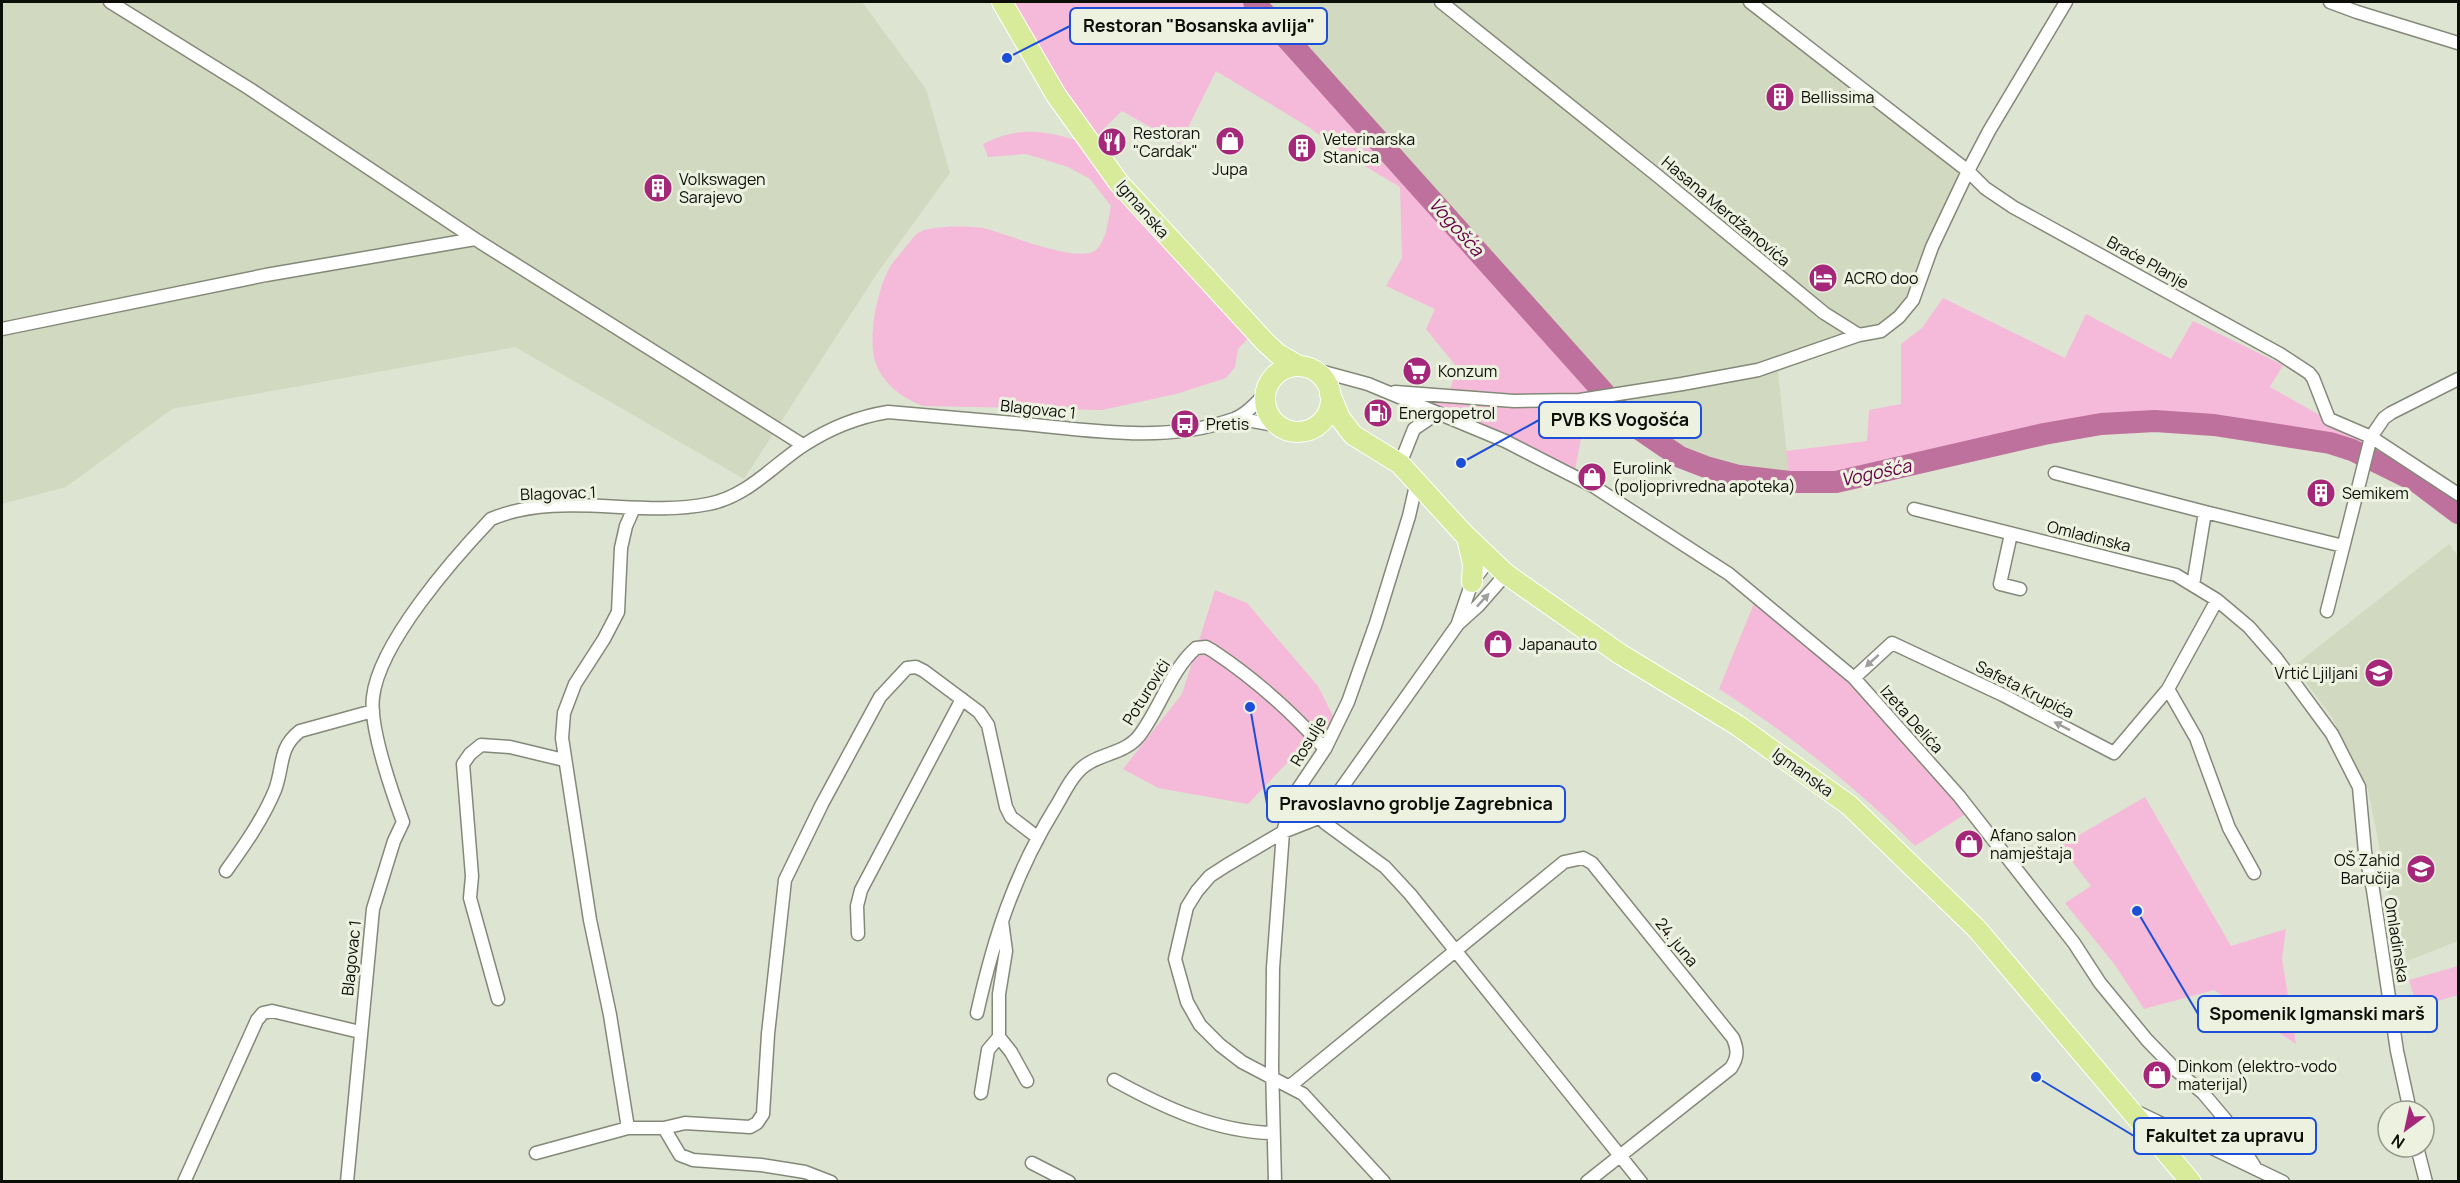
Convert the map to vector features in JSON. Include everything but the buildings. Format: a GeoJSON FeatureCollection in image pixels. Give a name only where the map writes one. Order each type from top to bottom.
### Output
{"type":"FeatureCollection","features":[{"type":"Feature","properties":{"kind":"main road","name":"Igmanska"},"geometry":{"type":"LineString","coordinates":[[1002,2],[1056,95],[1119,183],[1265,342],[1278,354],[1304,367]]}},
{"type":"Feature","properties":{"kind":"main road","name":"Igmanska"},"geometry":{"type":"LineString","coordinates":[[1265,342],[1273,369],[1269,385]]}},
{"type":"Feature","properties":{"kind":"main road"},"geometry":{"type":"LineString","coordinates":[[1304,367],[1325,381],[1330,392],[1330,406],[1326,416],[1318,425],[1308,430],[1293,432],[1279,426],[1267,411],[1269,385],[1289,368],[1304,367]]}},
{"type":"Feature","properties":{"kind":"main road","name":"Igmanska"},"geometry":{"type":"LineString","coordinates":[[1330,392],[1340,418],[1353,435],[1400,464],[1506,574],[1620,654],[1737,725],[1849,805],[1977,928],[2191,1182]]}},
{"type":"Feature","properties":{"kind":"main road","name":"Igmanska"},"geometry":{"type":"LineString","coordinates":[[1308,430],[1353,435]]}},
{"type":"Feature","properties":{"kind":"main road"},"geometry":{"type":"LineString","coordinates":[[1466,535],[1473,564],[1472,582]]}},
{"type":"Feature","properties":{"kind":"street"},"geometry":{"type":"LineString","coordinates":[[110,2],[250,89],[475,239],[803,445]]}},
{"type":"Feature","properties":{"kind":"street","name":"Hasana Merdžanovića"},"geometry":{"type":"LineString","coordinates":[[1441,2],[1824,313],[1859,334]]}},
{"type":"Feature","properties":{"kind":"street","name":"Braće Planje"},"geometry":{"type":"LineString","coordinates":[[1750,2],[1968,171],[1985,188],[2013,207],[2192,304],[2309,373],[2320,392],[2323,406],[2330,419],[2458,494]]}},
{"type":"Feature","properties":{"kind":"street"},"geometry":{"type":"LineString","coordinates":[[1385,391],[1514,401],[1580,400],[1758,370],[1859,334],[1881,331],[1899,317],[1913,300],[1932,247],[1968,171],[1989,131],[2066,2]]}},
{"type":"Feature","properties":{"kind":"street"},"geometry":{"type":"LineString","coordinates":[[2330,2],[2458,43]]}},
{"type":"Feature","properties":{"kind":"street"},"geometry":{"type":"LineString","coordinates":[[2,329],[266,275],[475,239]]}},
{"type":"Feature","properties":{"kind":"street","name":"Izeta Delića"},"geometry":{"type":"LineString","coordinates":[[1304,367],[1368,384],[1505,441],[1593,486],[1729,574],[1854,678],[1959,796],[2074,943],[2100,983],[2136,1027],[2177,1071],[2203,1092],[2225,1119],[2256,1169]]}},
{"type":"Feature","properties":{"kind":"street"},"geometry":{"type":"LineString","coordinates":[[1330,392],[1349,379]]}},
{"type":"Feature","properties":{"kind":"street"},"geometry":{"type":"LineString","coordinates":[[2327,611],[2370,442],[2384,418],[2458,379]]}},
{"type":"Feature","properties":{"kind":"street","name":"Blagovac 1"},"geometry":{"type":"LineString","coordinates":[[348,1177],[373,909],[394,841],[403,822],[392,793],[373,711],[376,682],[400,631],[491,519],[507,512],[540,507],[634,508],[708,504],[730,497],[751,486],[803,445],[862,416],[888,412],[1112,433],[1160,432],[1208,426],[1236,418],[1250,409],[1269,385]]}},
{"type":"Feature","properties":{"kind":"street"},"geometry":{"type":"LineString","coordinates":[[1400,464],[1414,429],[1436,414]]}},
{"type":"Feature","properties":{"kind":"street"},"geometry":{"type":"LineString","coordinates":[[1236,418],[1279,426]]}},
{"type":"Feature","properties":{"kind":"street"},"geometry":{"type":"LineString","coordinates":[[2055,473],[2343,546]]}},
{"type":"Feature","properties":{"kind":"street","name":"Rosulje"},"geometry":{"type":"LineString","coordinates":[[1275,1182],[1273,968],[1283,832],[1294,795],[1325,749],[1348,702],[1376,623],[1409,516],[1417,481]]}},
{"type":"Feature","properties":{"kind":"street"},"geometry":{"type":"LineString","coordinates":[[628,1128],[610,1015],[590,920],[562,738],[564,713],[575,684],[604,639],[618,612],[621,548],[626,526],[634,508]]}},
{"type":"Feature","properties":{"kind":"street","name":"Omladinska"},"geometry":{"type":"LineString","coordinates":[[1914,509],[2176,575],[2217,600],[2249,627],[2276,658],[2332,734],[2359,787],[2365,852],[2373,890],[2397,1051],[2407,1099]]}},
{"type":"Feature","properties":{"kind":"street"},"geometry":{"type":"LineString","coordinates":[[2193,585],[2205,512]]}},
{"type":"Feature","properties":{"kind":"street"},"geometry":{"type":"LineString","coordinates":[[2011,534],[2000,584],[2020,589]]}},
{"type":"Feature","properties":{"kind":"street"},"geometry":{"type":"LineString","coordinates":[[1458,624],[1472,582],[1490,559]]}},
{"type":"Feature","properties":{"kind":"street"},"geometry":{"type":"LineString","coordinates":[[1384,1182],[1303,1094],[1242,1062],[1200,1025],[1186,1002],[1175,959],[1188,907],[1197,891],[1219,870],[1283,832],[1321,817],[1458,624],[1478,606],[1506,574]]}},
{"type":"Feature","properties":{"kind":"street","name":"Safeta Krupića"},"geometry":{"type":"LineString","coordinates":[[1854,678],[1892,643],[2003,695],[2114,753],[2168,689],[2217,600]]}},
{"type":"Feature","properties":{"kind":"street","name":"Poturovići"},"geometry":{"type":"LineString","coordinates":[[977,1013],[991,951],[1002,917],[1037,837],[1077,772],[1087,764],[1122,750],[1140,734],[1176,674],[1196,648],[1206,647],[1256,682],[1302,723],[1325,749]]}},
{"type":"Feature","properties":{"kind":"street"},"geometry":{"type":"LineString","coordinates":[[536,1153],[628,1128],[664,1128],[685,1123],[750,1127],[757,1123],[763,1114],[768,1034],[783,891],[790,865],[880,698],[907,669],[916,667],[979,712],[987,725],[1006,807],[1011,817],[1037,837]]}},
{"type":"Feature","properties":{"kind":"street"},"geometry":{"type":"LineString","coordinates":[[2168,689],[2196,738],[2229,828],[2254,873]]}},
{"type":"Feature","properties":{"kind":"street"},"geometry":{"type":"LineString","coordinates":[[858,934],[857,906],[861,890],[962,699]]}},
{"type":"Feature","properties":{"kind":"street"},"geometry":{"type":"LineString","coordinates":[[226,871],[257,824],[275,789],[283,751],[292,737],[300,731],[373,711]]}},
{"type":"Feature","properties":{"kind":"street"},"geometry":{"type":"LineString","coordinates":[[498,999],[470,898],[472,876],[463,764],[481,745],[510,747],[564,760]]}},
{"type":"Feature","properties":{"kind":"street"},"geometry":{"type":"LineString","coordinates":[[1321,817],[1325,823],[1385,867],[1456,949],[1498,1006],[1641,1182]]}},
{"type":"Feature","properties":{"kind":"street","name":"24. juna"},"geometry":{"type":"LineString","coordinates":[[1456,949],[1564,862],[1583,858],[1592,863],[1726,1029],[1737,1048],[1737,1058],[1731,1068],[1587,1182]]}},
{"type":"Feature","properties":{"kind":"street"},"geometry":{"type":"LineString","coordinates":[[1002,917],[1005,951],[999,994],[999,1037],[1011,1052],[1027,1081]]}},
{"type":"Feature","properties":{"kind":"street"},"geometry":{"type":"LineString","coordinates":[[1290,1086],[1456,949]]}},
{"type":"Feature","properties":{"kind":"street"},"geometry":{"type":"LineString","coordinates":[[184,1182],[257,1020],[263,1013],[272,1011],[360,1032]]}},
{"type":"Feature","properties":{"kind":"street"},"geometry":{"type":"LineString","coordinates":[[981,1093],[988,1050],[999,1037]]}},
{"type":"Feature","properties":{"kind":"street"},"geometry":{"type":"LineString","coordinates":[[1114,1080],[1146,1098],[1190,1116],[1224,1127],[1273,1133]]}},
{"type":"Feature","properties":{"kind":"street"},"geometry":{"type":"LineString","coordinates":[[2132,1110],[2283,1182]]}},
{"type":"Feature","properties":{"kind":"street"},"geometry":{"type":"LineString","coordinates":[[664,1128],[680,1155],[693,1160],[761,1165],[805,1172],[831,1182]]}},
{"type":"Feature","properties":{"kind":"street"},"geometry":{"type":"LineString","coordinates":[[2420,1159],[2426,1182]]}},
{"type":"Feature","properties":{"kind":"street"},"geometry":{"type":"LineString","coordinates":[[1032,1163],[1069,1182]]}},
{"type":"Feature","properties":{"kind":"street"},"geometry":{"type":"LineString","coordinates":[[338,1182],[348,1177]]}},
{"type":"Feature","properties":{"kind":"shaded area"},"geometry":{"type":"Polygon","coordinates":[[[2,2],[862,2],[926,89],[950,173],[878,272],[744,479],[515,347],[172,409],[66,487],[2,504],[2,2]]]}},
{"type":"Feature","properties":{"kind":"shaded area"},"geometry":{"type":"Polygon","coordinates":[[[1004,2],[1254,2],[1633,425],[1585,417],[1574,476],[1392,394],[1449,396],[1456,366],[1426,329],[1435,309],[1386,286],[1402,258],[1400,187],[1348,156],[1310,128],[1216,71],[1180,144],[1122,111],[1089,143],[1256,330],[1238,349],[1235,367],[1226,378],[1176,394],[1102,410],[923,406],[901,395],[879,372],[873,354],[873,329],[877,301],[885,276],[916,234],[942,227],[983,228],[1042,247],[1076,254],[1088,253],[1097,249],[1107,229],[1111,206],[1090,179],[1068,167],[1026,154],[988,157],[983,144],[1023,132],[1047,133],[1088,143],[1004,2]]]}},
{"type":"Feature","properties":{"kind":"shaded area"},"geometry":{"type":"Polygon","coordinates":[[[1254,2],[1750,2],[1968,171],[1913,300],[1881,331],[1777,363],[1790,482],[1739,476],[1680,457],[1633,425],[1254,2]]]}},
{"type":"Feature","properties":{"kind":"shaded area"},"geometry":{"type":"Polygon","coordinates":[[[1943,298],[2065,358],[2086,314],[2171,359],[2193,321],[2283,365],[2270,387],[2458,494],[2458,513],[2417,482],[2352,450],[2330,443],[2214,425],[2155,421],[2101,424],[2044,434],[1836,482],[1790,482],[1786,451],[1867,441],[1869,410],[1901,404],[1901,344],[1922,328],[1943,298]]]}},
{"type":"Feature","properties":{"kind":"shaded area","name":"Vrtić Ljiljani"},"geometry":{"type":"Polygon","coordinates":[[[2449,544],[2458,556],[2458,941],[2407,961],[2387,887],[2368,789],[2331,716],[2294,666],[2449,544]]]}},
{"type":"Feature","properties":{"kind":"shaded area"},"geometry":{"type":"Polygon","coordinates":[[[1215,590],[1247,603],[1318,686],[1335,720],[1283,767],[1248,804],[1158,788],[1123,769],[1182,694],[1215,590]]]}},
{"type":"Feature","properties":{"kind":"shaded area"},"geometry":{"type":"Polygon","coordinates":[[[1757,596],[1854,678],[1967,813],[1915,846],[1821,762],[1771,724],[1719,689],[1757,596]]]}},
{"type":"Feature","properties":{"kind":"shaded area"},"geometry":{"type":"Polygon","coordinates":[[[2145,797],[2231,946],[2286,929],[2282,959],[2296,1044],[2214,990],[2144,1009],[2115,965],[2065,903],[2091,886],[2060,846],[2145,797]]]}},
{"type":"Feature","properties":{"kind":"shaded area"},"geometry":{"type":"Polygon","coordinates":[[[2458,966],[2458,995],[2417,1007],[2409,980],[2458,966]]]}},
{"type":"Feature","properties":{"kind":"waterway","name":"Vogošća"},"geometry":{"type":"LineString","coordinates":[[1254,2],[1633,425],[1680,457],[1739,476],[1790,482],[1836,482],[2044,434],[2101,424],[2155,421],[2214,425],[2330,443],[2352,450],[2417,482],[2458,513]]}},
{"type":"Feature","properties":{"kind":"place","name":"Restoran \"Bosanska avlija\""},"geometry":{"type":"Point","coordinates":[1007,58]}},
{"type":"Feature","properties":{"kind":"place","name":"Bellissima"},"geometry":{"type":"Point","coordinates":[1780,97]}},
{"type":"Feature","properties":{"kind":"place","name":"Jupa"},"geometry":{"type":"Point","coordinates":[1230,141]}},
{"type":"Feature","properties":{"kind":"place","name":"Restoran \"Cardak\""},"geometry":{"type":"Point","coordinates":[1112,142]}},
{"type":"Feature","properties":{"kind":"place","name":"Veterinarska Stanica"},"geometry":{"type":"Point","coordinates":[1302,148]}},
{"type":"Feature","properties":{"kind":"place","name":"Volkswagen Sarajevo"},"geometry":{"type":"Point","coordinates":[658,188]}},
{"type":"Feature","properties":{"kind":"place","name":"ACRO doo"},"geometry":{"type":"Point","coordinates":[1823,278]}},
{"type":"Feature","properties":{"kind":"place","name":"Konzum"},"geometry":{"type":"Point","coordinates":[1417,371]}},
{"type":"Feature","properties":{"kind":"place","name":"Energopetrol"},"geometry":{"type":"Point","coordinates":[1378,413]}},
{"type":"Feature","properties":{"kind":"place","name":"Pretis"},"geometry":{"type":"Point","coordinates":[1185,424]}},
{"type":"Feature","properties":{"kind":"place","name":"PVB KS Vogošća"},"geometry":{"type":"Point","coordinates":[1461,463]}},
{"type":"Feature","properties":{"kind":"place","name":"Eurolink (poljoprivredna apoteka)"},"geometry":{"type":"Point","coordinates":[1592,477]}},
{"type":"Feature","properties":{"kind":"place","name":"Semikem"},"geometry":{"type":"Point","coordinates":[2321,493]}},
{"type":"Feature","properties":{"kind":"place","name":"Japanauto"},"geometry":{"type":"Point","coordinates":[1498,644]}},
{"type":"Feature","properties":{"kind":"place","name":"Vrtić Ljiljani"},"geometry":{"type":"Point","coordinates":[2379,673]}},
{"type":"Feature","properties":{"kind":"place","name":"Pravoslavno groblje Zagrebnica"},"geometry":{"type":"Point","coordinates":[1250,707]}},
{"type":"Feature","properties":{"kind":"place","name":"Afano salon namještaja"},"geometry":{"type":"Point","coordinates":[1969,844]}},
{"type":"Feature","properties":{"kind":"place","name":"OŠ Zahid Baručija"},"geometry":{"type":"Point","coordinates":[2421,869]}},
{"type":"Feature","properties":{"kind":"place","name":"Spomenik Igmanski marš"},"geometry":{"type":"Point","coordinates":[2137,911]}},
{"type":"Feature","properties":{"kind":"place","name":"Dinkom (elektro-vodo materijal)"},"geometry":{"type":"Point","coordinates":[2157,1075]}},
{"type":"Feature","properties":{"kind":"place","name":"Fakultet za upravu"},"geometry":{"type":"Point","coordinates":[2036,1077]}}]}
